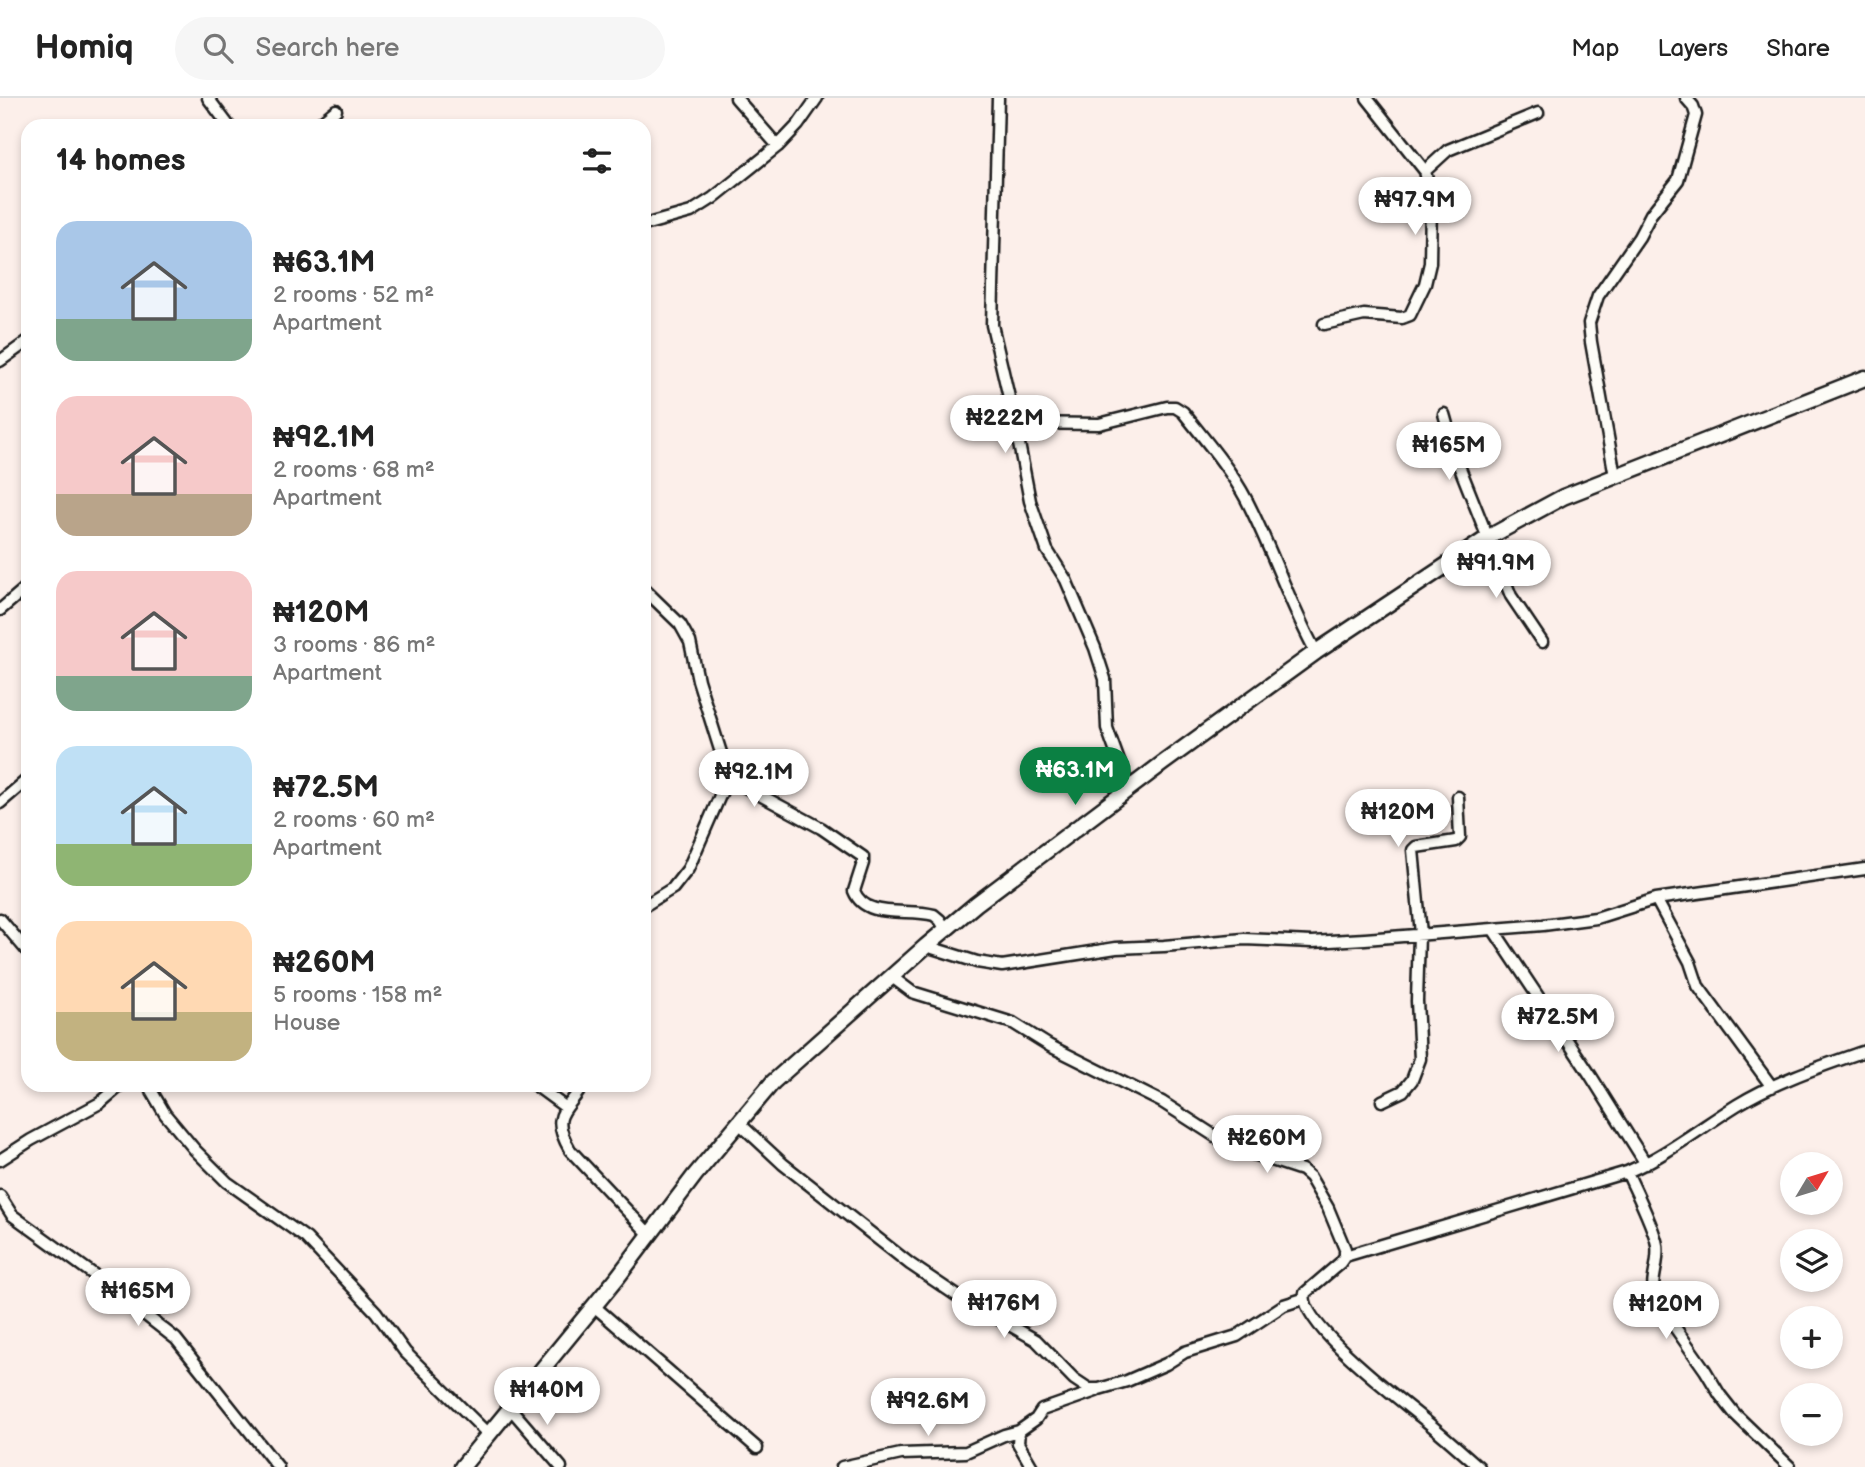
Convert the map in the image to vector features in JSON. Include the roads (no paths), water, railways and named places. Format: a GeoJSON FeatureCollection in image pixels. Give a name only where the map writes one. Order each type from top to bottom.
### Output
{"type":"FeatureCollection","features":[{"type":"Feature","properties":{"kind":"main road"},"geometry":{"type":"LineString","coordinates":[[462,1467],[594,1306],[695,1175],[774,1082],[976,904],[1316,652],[1489,537],[1563,496],[1865,379]]}},
{"type":"Feature","properties":{"kind":"street"},"geometry":{"type":"LineString","coordinates":[[208,98],[224,119]]}},
{"type":"Feature","properties":{"kind":"street"},"geometry":{"type":"LineString","coordinates":[[736,98],[778,146]]}},
{"type":"Feature","properties":{"kind":"street"},"geometry":{"type":"LineString","coordinates":[[651,223],[691,212],[702,206],[778,146],[798,125],[817,98]]}},
{"type":"Feature","properties":{"kind":"street"},"geometry":{"type":"LineString","coordinates":[[998,98],[992,325],[1030,501],[1047,550],[1066,580],[1099,658],[1105,679],[1107,728],[1129,789]]}},
{"type":"Feature","properties":{"kind":"street"},"geometry":{"type":"LineString","coordinates":[[1324,324],[1364,315],[1402,318],[1410,316],[1425,284],[1430,264],[1431,198],[1425,171],[1367,98]]}},
{"type":"Feature","properties":{"kind":"street"},"geometry":{"type":"LineString","coordinates":[[1615,475],[1593,354],[1590,313],[1598,296],[1639,237],[1651,214],[1678,180],[1696,115],[1686,98]]}},
{"type":"Feature","properties":{"kind":"street"},"geometry":{"type":"LineString","coordinates":[[325,119],[336,110]]}},
{"type":"Feature","properties":{"kind":"street"},"geometry":{"type":"LineString","coordinates":[[1425,171],[1448,150],[1538,113]]}},
{"type":"Feature","properties":{"kind":"street"},"geometry":{"type":"LineString","coordinates":[[0,361],[21,346]]}},
{"type":"Feature","properties":{"kind":"street"},"geometry":{"type":"LineString","coordinates":[[1015,423],[1099,424],[1167,407],[1175,407],[1182,412],[1216,453],[1246,498],[1316,652]]}},
{"type":"Feature","properties":{"kind":"street"},"geometry":{"type":"LineString","coordinates":[[1444,414],[1458,463],[1511,596],[1542,642]]}},
{"type":"Feature","properties":{"kind":"street"},"geometry":{"type":"LineString","coordinates":[[0,610],[21,592]]}},
{"type":"Feature","properties":{"kind":"street"},"geometry":{"type":"LineString","coordinates":[[651,596],[680,624],[690,642],[698,680],[729,775],[742,787],[821,828],[863,857],[854,891],[862,903],[880,910],[934,915],[940,919],[946,930]]}},
{"type":"Feature","properties":{"kind":"street"},"geometry":{"type":"LineString","coordinates":[[651,902],[673,888],[688,869],[729,775]]}},
{"type":"Feature","properties":{"kind":"street"},"geometry":{"type":"LineString","coordinates":[[0,803],[21,785]]}},
{"type":"Feature","properties":{"kind":"street"},"geometry":{"type":"LineString","coordinates":[[1382,1101],[1403,1091],[1412,1080],[1420,1059],[1417,1001],[1420,934],[1413,850],[1416,847],[1456,841],[1460,837],[1458,797]]}},
{"type":"Feature","properties":{"kind":"street"},"geometry":{"type":"LineString","coordinates":[[926,946],[977,962],[1002,966],[1116,947],[1244,939],[1339,941],[1493,929],[1597,918],[1656,899],[1865,869]]}},
{"type":"Feature","properties":{"kind":"street"},"geometry":{"type":"LineString","coordinates":[[1656,899],[1690,962],[1698,986],[1772,1087]]}},
{"type":"Feature","properties":{"kind":"street"},"geometry":{"type":"LineString","coordinates":[[0,919],[21,944]]}},
{"type":"Feature","properties":{"kind":"street"},"geometry":{"type":"LineString","coordinates":[[1493,929],[1646,1164]]}},
{"type":"Feature","properties":{"kind":"street"},"geometry":{"type":"LineString","coordinates":[[842,1467],[901,1454],[966,1452],[1019,1431],[1036,1419],[1042,1410],[1166,1364],[1185,1352],[1237,1336],[1284,1305],[1303,1298],[1308,1289],[1345,1256],[1345,1249],[1328,1208],[1310,1177],[1302,1170],[1244,1151],[1162,1102],[1050,1046],[1013,1023],[912,992],[892,977]]}},
{"type":"Feature","properties":{"kind":"street"},"geometry":{"type":"LineString","coordinates":[[1345,1256],[1627,1172],[1646,1164],[1738,1104],[1772,1087],[1865,1051]]}},
{"type":"Feature","properties":{"kind":"street"},"geometry":{"type":"LineString","coordinates":[[0,1160],[19,1146],[100,1103],[113,1092]]}},
{"type":"Feature","properties":{"kind":"street"},"geometry":{"type":"LineString","coordinates":[[153,1092],[165,1114],[226,1182],[306,1238],[376,1312],[405,1352],[489,1435]]}},
{"type":"Feature","properties":{"kind":"street"},"geometry":{"type":"LineString","coordinates":[[545,1092],[565,1107]]}},
{"type":"Feature","properties":{"kind":"street"},"geometry":{"type":"LineString","coordinates":[[577,1092],[565,1107],[560,1128],[562,1137],[570,1150],[650,1235]]}},
{"type":"Feature","properties":{"kind":"street"},"geometry":{"type":"LineString","coordinates":[[739,1123],[783,1164],[910,1264],[956,1295],[1036,1340],[1080,1384],[1089,1389],[1099,1389]]}},
{"type":"Feature","properties":{"kind":"street"},"geometry":{"type":"LineString","coordinates":[[1627,1172],[1657,1243],[1657,1265],[1651,1286],[1655,1299],[1735,1414],[1790,1467]]}},
{"type":"Feature","properties":{"kind":"street"},"geometry":{"type":"LineString","coordinates":[[0,1196],[12,1215],[176,1339],[278,1467]]}},
{"type":"Feature","properties":{"kind":"street"},"geometry":{"type":"LineString","coordinates":[[1303,1298],[1320,1327],[1348,1356],[1479,1467]]}},
{"type":"Feature","properties":{"kind":"street"},"geometry":{"type":"LineString","coordinates":[[594,1306],[733,1424],[757,1448]]}},
{"type":"Feature","properties":{"kind":"street"},"geometry":{"type":"LineString","coordinates":[[1066,1370],[1073,1398]]}},
{"type":"Feature","properties":{"kind":"street"},"geometry":{"type":"LineString","coordinates":[[511,1409],[561,1467]]}},
{"type":"Feature","properties":{"kind":"street"},"geometry":{"type":"LineString","coordinates":[[1019,1431],[1018,1443],[1032,1467]]}}]}
